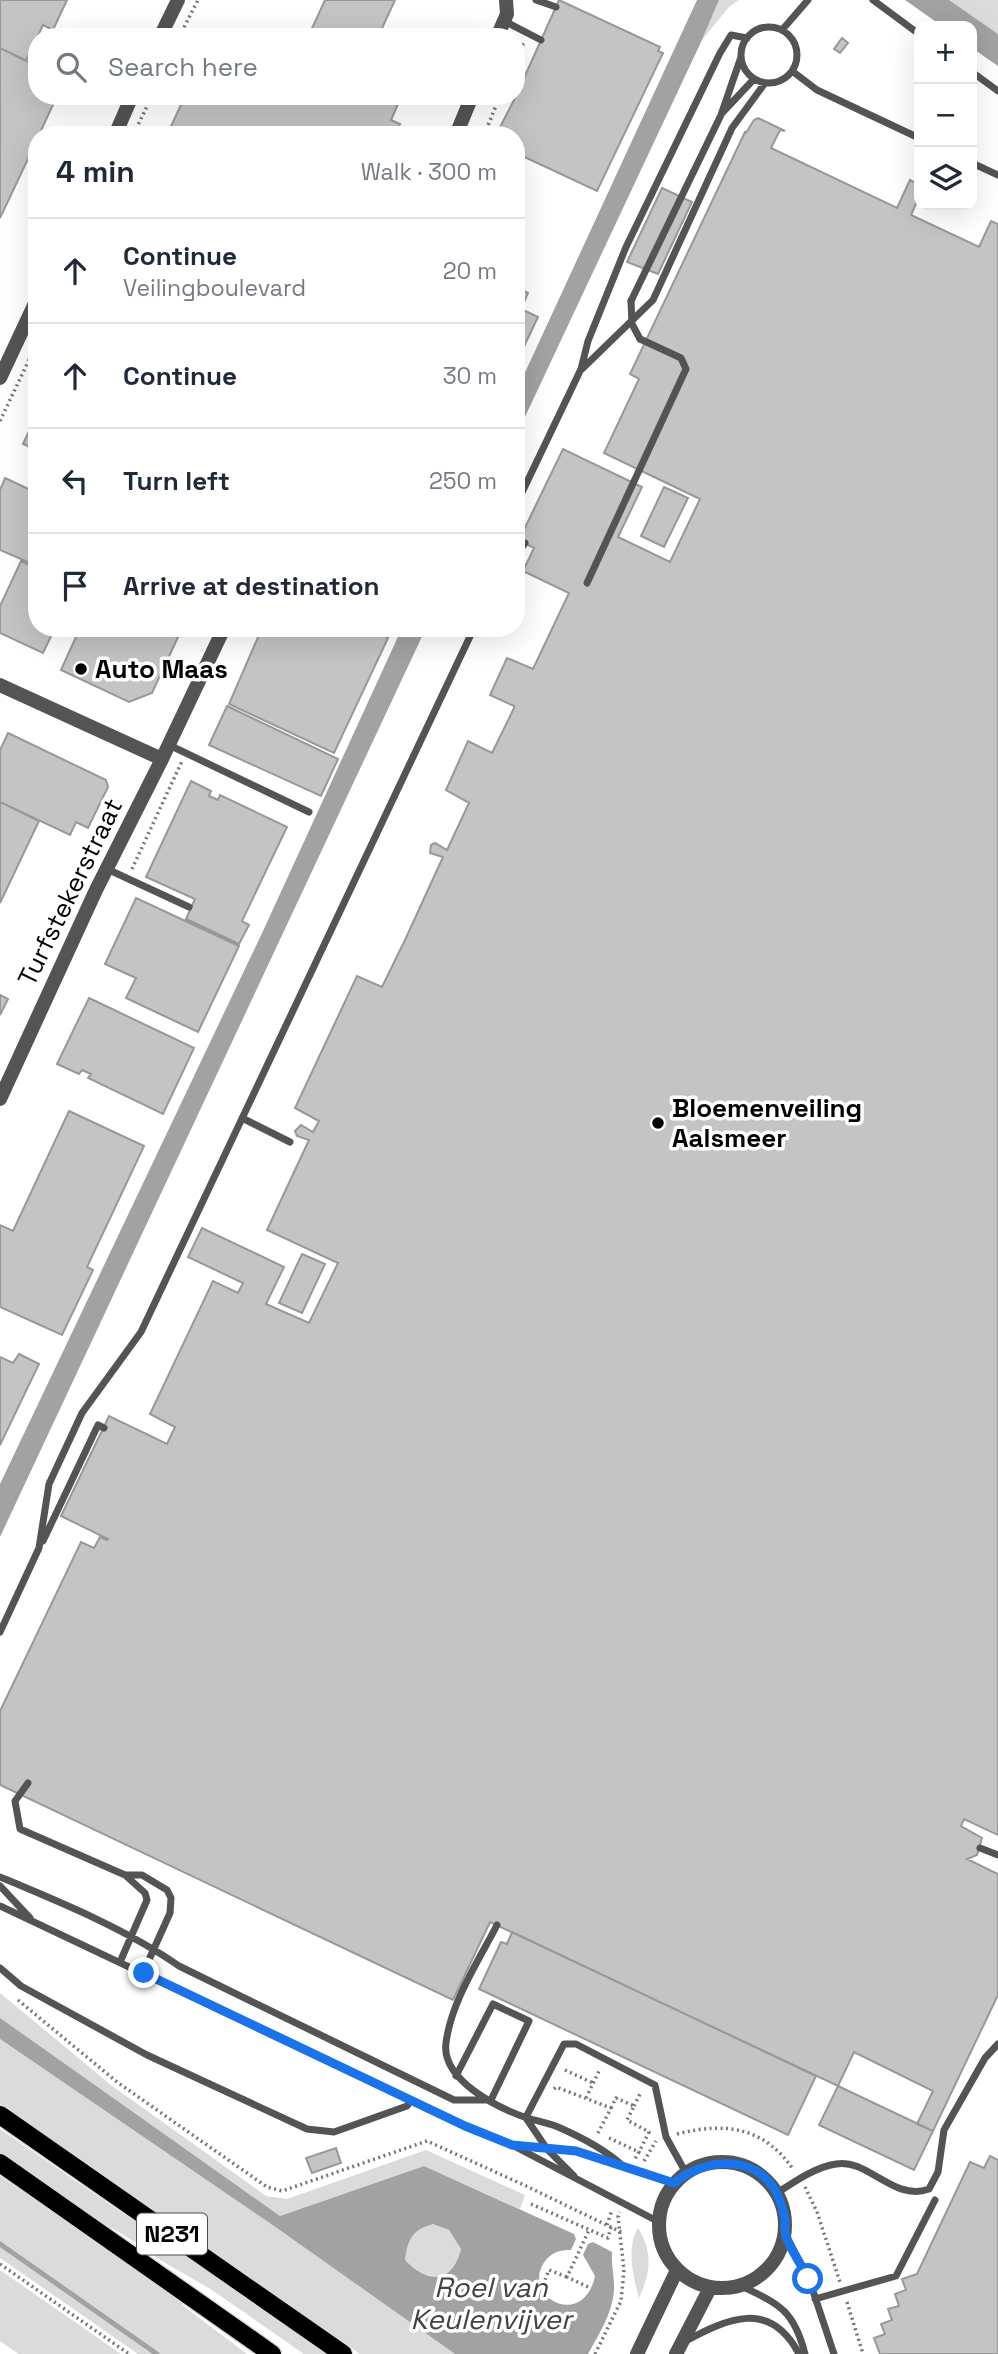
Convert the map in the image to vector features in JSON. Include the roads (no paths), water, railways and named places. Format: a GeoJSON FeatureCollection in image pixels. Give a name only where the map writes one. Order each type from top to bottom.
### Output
{"type":"FeatureCollection","features":[{"type":"Feature","properties":{"kind":"main road","name":"N231"},"geometry":{"type":"LineString","coordinates":[[0,2115],[343,2354]]}},
{"type":"Feature","properties":{"kind":"main road","name":"N231"},"geometry":{"type":"LineString","coordinates":[[0,2163],[272,2354]]}},
{"type":"Feature","properties":{"kind":"street"},"geometry":{"type":"LineString","coordinates":[[164,28],[178,0]]}},
{"type":"Feature","properties":{"kind":"street"},"geometry":{"type":"LineString","coordinates":[[501,28],[507,13],[506,0]]}},
{"type":"Feature","properties":{"kind":"street"},"geometry":{"type":"LineString","coordinates":[[119,126],[128,105]]}},
{"type":"Feature","properties":{"kind":"street"},"geometry":{"type":"LineString","coordinates":[[460,126],[468,105]]}},
{"type":"Feature","properties":{"kind":"street"},"geometry":{"type":"LineString","coordinates":[[0,378],[28,318]]}},
{"type":"Feature","properties":{"kind":"street","name":"Turfstekerstraat"},"geometry":{"type":"LineString","coordinates":[[0,1099],[108,866],[220,637]]}},
{"type":"Feature","properties":{"kind":"street"},"geometry":{"type":"LineString","coordinates":[[0,685],[162,759]]}},
{"type":"Feature","properties":{"kind":"street"},"geometry":{"type":"LineString","coordinates":[[710,2163],[736,2163],[766,2179],[776,2193],[785,2217],[785,2234],[777,2257],[762,2275],[741,2286],[726,2289],[710,2288],[692,2281],[677,2270],[663,2248],[659,2222],[663,2201],[674,2183],[686,2173],[710,2163]]}},
{"type":"Feature","properties":{"kind":"street"},"geometry":{"type":"LineString","coordinates":[[637,2354],[677,2270]]}},
{"type":"Feature","properties":{"kind":"street"},"geometry":{"type":"LineString","coordinates":[[678,2349],[710,2288]]}},
{"type":"Feature","properties":{"kind":"lane"},"geometry":{"type":"LineString","coordinates":[[537,0],[556,7]]}},
{"type":"Feature","properties":{"kind":"lane"},"geometry":{"type":"LineString","coordinates":[[782,30],[808,0]]}},
{"type":"Feature","properties":{"kind":"lane"},"geometry":{"type":"LineString","coordinates":[[873,0],[914,30]]}},
{"type":"Feature","properties":{"kind":"lane"},"geometry":{"type":"LineString","coordinates":[[504,20],[519,28]]}},
{"type":"Feature","properties":{"kind":"lane"},"geometry":{"type":"LineString","coordinates":[[587,583],[686,369],[681,358],[640,339],[632,324],[631,301],[721,115],[741,57],[742,45],[750,34],[765,27],[782,30],[794,41],[797,58],[792,71],[776,83],[765,83],[746,72],[741,57]]}},
{"type":"Feature","properties":{"kind":"lane"},"geometry":{"type":"LineString","coordinates":[[525,31],[541,40]]}},
{"type":"Feature","properties":{"kind":"lane"},"geometry":{"type":"LineString","coordinates":[[525,486],[582,369],[588,341],[626,247],[720,53],[731,35],[747,38]]}},
{"type":"Feature","properties":{"kind":"lane"},"geometry":{"type":"LineString","coordinates":[[792,71],[817,90],[914,136]]}},
{"type":"Feature","properties":{"kind":"lane"},"geometry":{"type":"LineString","coordinates":[[977,75],[998,90]]}},
{"type":"Feature","properties":{"kind":"lane"},"geometry":{"type":"LineString","coordinates":[[721,115],[754,79]]}},
{"type":"Feature","properties":{"kind":"lane"},"geometry":{"type":"LineString","coordinates":[[582,369],[653,300],[732,128],[765,83]]}},
{"type":"Feature","properties":{"kind":"lane"},"geometry":{"type":"LineString","coordinates":[[977,165],[998,175]]}},
{"type":"Feature","properties":{"kind":"lane"},"geometry":{"type":"LineString","coordinates":[[39,1548],[49,1484],[82,1413],[141,1332],[470,637]]}},
{"type":"Feature","properties":{"kind":"lane"},"geometry":{"type":"LineString","coordinates":[[169,745],[309,812]]}},
{"type":"Feature","properties":{"kind":"lane"},"geometry":{"type":"LineString","coordinates":[[108,866],[189,907]]}},
{"type":"Feature","properties":{"kind":"lane"},"geometry":{"type":"LineString","coordinates":[[242,1118],[290,1142]]}},
{"type":"Feature","properties":{"kind":"lane"},"geometry":{"type":"LineString","coordinates":[[0,1632],[98,1425],[104,1428]]}},
{"type":"Feature","properties":{"kind":"lane"},"geometry":{"type":"LineString","coordinates":[[28,1783],[15,1801],[20,1829],[125,1875],[145,1894],[148,1900],[120,1962]]}},
{"type":"Feature","properties":{"kind":"lane"},"geometry":{"type":"LineString","coordinates":[[980,1848],[998,1855]]}},
{"type":"Feature","properties":{"kind":"lane"},"geometry":{"type":"LineString","coordinates":[[125,1875],[142,1875],[167,1890],[172,1898],[170,1913],[144,1973]]}},
{"type":"Feature","properties":{"kind":"lane"},"geometry":{"type":"LineString","coordinates":[[0,1877],[131,1937],[179,1966],[454,2100],[491,2101]]}},
{"type":"Feature","properties":{"kind":"lane"},"geometry":{"type":"LineString","coordinates":[[0,1886],[35,1924]]}},
{"type":"Feature","properties":{"kind":"lane"},"geometry":{"type":"LineString","coordinates":[[0,1906],[465,2126],[512,2145],[659,2222]]}},
{"type":"Feature","properties":{"kind":"lane"},"geometry":{"type":"LineString","coordinates":[[497,1925],[453,2015],[445,2046],[456,2076],[491,2101],[526,2117],[556,2126],[608,2152],[622,2165]]}},
{"type":"Feature","properties":{"kind":"lane"},"geometry":{"type":"LineString","coordinates":[[0,1968],[21,1986],[147,2055],[307,2129],[334,2132],[407,2106],[411,2100]]}},
{"type":"Feature","properties":{"kind":"lane"},"geometry":{"type":"LineString","coordinates":[[456,2076],[493,2004],[529,2021],[491,2101]]}},
{"type":"Feature","properties":{"kind":"lane"},"geometry":{"type":"LineString","coordinates":[[526,2117],[564,2044],[569,2043],[655,2085],[666,2137],[686,2173]]}},
{"type":"Feature","properties":{"kind":"lane"},"geometry":{"type":"LineString","coordinates":[[776,2193],[800,2178],[837,2163],[852,2166],[909,2193],[929,2189],[938,2172],[944,2130],[985,2058],[998,2044]]}},
{"type":"Feature","properties":{"kind":"lane"},"geometry":{"type":"LineString","coordinates":[[526,2117],[547,2149],[579,2182]]}},
{"type":"Feature","properties":{"kind":"lane"},"geometry":{"type":"LineString","coordinates":[[512,2145],[576,2151],[674,2183]]}},
{"type":"Feature","properties":{"kind":"lane"},"geometry":{"type":"LineString","coordinates":[[816,2299],[896,2276],[935,2200]]}},
{"type":"Feature","properties":{"kind":"lane"},"geometry":{"type":"LineString","coordinates":[[785,2234],[804,2269],[834,2354]]}},
{"type":"Feature","properties":{"kind":"lane"},"geometry":{"type":"LineString","coordinates":[[741,2286],[767,2298],[790,2316],[805,2354]]}},
{"type":"Feature","properties":{"kind":"lane"},"geometry":{"type":"LineString","coordinates":[[678,2349],[711,2327],[733,2319],[752,2317],[770,2322],[783,2330],[799,2354]]}},
{"type":"Feature","properties":{"kind":"water"},"geometry":{"type":"Polygon","coordinates":[[[697,0],[719,0],[525,417],[525,373],[697,0]]]}},
{"type":"Feature","properties":{"kind":"water"},"geometry":{"type":"Polygon","coordinates":[[[905,0],[949,0],[998,34],[998,66],[977,51],[977,21],[935,21],[905,0]]]}},
{"type":"Feature","properties":{"kind":"water"},"geometry":{"type":"Polygon","coordinates":[[[398,637],[422,637],[0,1537],[0,1484],[263,931],[398,637]]]}},
{"type":"Feature","properties":{"kind":"water","name":"Roel van Keulenvijver"},"geometry":{"type":"Polygon","coordinates":[[[0,2018],[280,2216],[424,2166],[574,2234],[576,2239],[571,2250],[551,2255],[540,2273],[540,2285],[546,2295],[567,2305],[578,2302],[588,2293],[595,2276],[583,2255],[588,2244],[593,2242],[612,2252],[614,2291],[604,2324],[588,2354],[455,2354],[274,2226],[0,2039],[0,2018]],[[433,2224],[420,2229],[412,2236],[405,2260],[430,2276],[445,2274],[452,2269],[461,2249],[449,2230],[433,2224]]]}},
{"type":"Feature","properties":{"kind":"waterway"},"geometry":{"type":"LineString","coordinates":[[0,2244],[157,2354]]}},
{"type":"Feature","properties":{"kind":"place","name":"Auto Maas"},"geometry":{"type":"Point","coordinates":[81,669]}},
{"type":"Feature","properties":{"kind":"place","name":"Bloemenveiling Aalsmeer"},"geometry":{"type":"Point","coordinates":[658,1123]}}]}
